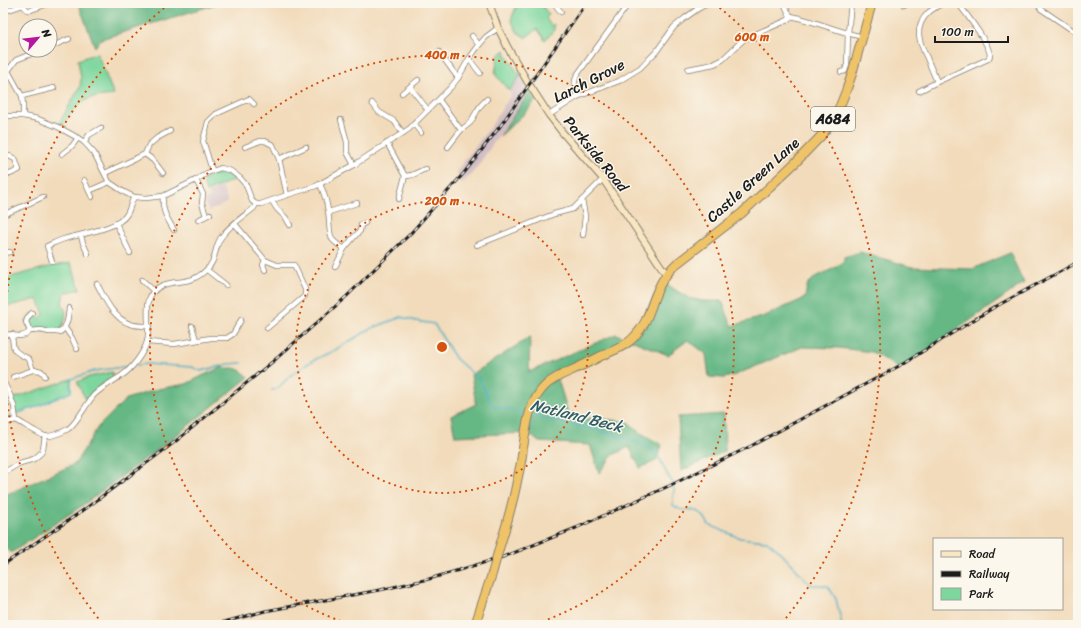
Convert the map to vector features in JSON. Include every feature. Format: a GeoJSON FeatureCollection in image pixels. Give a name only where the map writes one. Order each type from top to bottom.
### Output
{"type":"FeatureCollection","features":[{"type":"Feature","properties":{"kind":"highway","name":"Castle Green Lane"},"geometry":{"type":"LineString","coordinates":[[666,274],[674,265],[747,209],[821,136],[832,121],[846,91],[872,3]]}},
{"type":"Feature","properties":{"kind":"highway","name":"A684"},"geometry":{"type":"LineString","coordinates":[[476,625],[510,509],[522,461],[528,418],[538,394],[547,384],[558,377],[617,349],[631,340],[640,331],[646,321],[666,274]]}},
{"type":"Feature","properties":{"kind":"street"},"geometry":{"type":"LineString","coordinates":[[3,12],[23,4],[27,10],[30,10],[50,3]]}},
{"type":"Feature","properties":{"kind":"street","name":"Parkside Road"},"geometry":{"type":"LineString","coordinates":[[489,3],[498,28],[508,47],[549,116],[603,180],[666,274]]}},
{"type":"Feature","properties":{"kind":"street"},"geometry":{"type":"LineString","coordinates":[[554,3],[561,12]]}},
{"type":"Feature","properties":{"kind":"street"},"geometry":{"type":"LineString","coordinates":[[577,97],[574,86],[577,75],[629,3]]}},
{"type":"Feature","properties":{"kind":"street"},"geometry":{"type":"LineString","coordinates":[[692,3],[699,8]]}},
{"type":"Feature","properties":{"kind":"street","name":"Larch Grove"},"geometry":{"type":"LineString","coordinates":[[549,116],[577,97],[619,81],[640,68],[656,52],[674,27],[699,8],[710,3]]}},
{"type":"Feature","properties":{"kind":"street"},"geometry":{"type":"LineString","coordinates":[[784,3],[791,16],[862,37]]}},
{"type":"Feature","properties":{"kind":"street"},"geometry":{"type":"LineString","coordinates":[[841,72],[845,71],[847,65],[851,3]]}},
{"type":"Feature","properties":{"kind":"street"},"geometry":{"type":"LineString","coordinates":[[938,82],[920,44],[918,36],[921,23],[924,18],[929,12],[942,3]]}},
{"type":"Feature","properties":{"kind":"street"},"geometry":{"type":"LineString","coordinates":[[919,91],[988,59],[990,56],[989,49],[972,21],[958,3]]}},
{"type":"Feature","properties":{"kind":"street"},"geometry":{"type":"LineString","coordinates":[[1036,3],[1054,19],[1078,34]]}},
{"type":"Feature","properties":{"kind":"street"},"geometry":{"type":"LineString","coordinates":[[688,69],[714,64],[722,60],[744,39],[788,20],[791,16]]}},
{"type":"Feature","properties":{"kind":"street"},"geometry":{"type":"LineString","coordinates":[[3,116],[23,116],[38,119],[58,127],[78,138],[94,153],[109,182],[134,197],[146,198],[163,196],[196,180],[212,170],[221,168],[236,174],[243,180],[252,202],[261,204],[320,184],[354,165],[403,133],[438,100],[458,78],[479,45],[486,37],[498,28]]}},
{"type":"Feature","properties":{"kind":"street"},"geometry":{"type":"LineString","coordinates":[[472,36],[479,45]]}},
{"type":"Feature","properties":{"kind":"street"},"geometry":{"type":"LineString","coordinates":[[58,43],[69,39]]}},
{"type":"Feature","properties":{"kind":"street"},"geometry":{"type":"LineString","coordinates":[[439,52],[458,78]]}},
{"type":"Feature","properties":{"kind":"street"},"geometry":{"type":"LineString","coordinates":[[8,71],[16,60],[21,58]]}},
{"type":"Feature","properties":{"kind":"street"},"geometry":{"type":"LineString","coordinates":[[469,59],[480,73]]}},
{"type":"Feature","properties":{"kind":"street"},"geometry":{"type":"LineString","coordinates":[[3,68],[8,71],[22,96],[23,116]]}},
{"type":"Feature","properties":{"kind":"street"},"geometry":{"type":"LineString","coordinates":[[402,93],[418,80]]}},
{"type":"Feature","properties":{"kind":"street"},"geometry":{"type":"LineString","coordinates":[[410,87],[428,110]]}},
{"type":"Feature","properties":{"kind":"street"},"geometry":{"type":"LineString","coordinates":[[22,96],[54,88]]}},
{"type":"Feature","properties":{"kind":"street"},"geometry":{"type":"LineString","coordinates":[[212,170],[203,141],[208,122],[216,114],[249,99],[254,104]]}},
{"type":"Feature","properties":{"kind":"street"},"geometry":{"type":"LineString","coordinates":[[448,147],[461,130],[470,123],[476,111],[487,99]]}},
{"type":"Feature","properties":{"kind":"street"},"geometry":{"type":"LineString","coordinates":[[438,100],[461,130]]}},
{"type":"Feature","properties":{"kind":"street"},"geometry":{"type":"LineString","coordinates":[[372,103],[379,112],[394,121],[403,133]]}},
{"type":"Feature","properties":{"kind":"street"},"geometry":{"type":"LineString","coordinates":[[341,120],[347,142],[347,152],[354,165]]}},
{"type":"Feature","properties":{"kind":"street"},"geometry":{"type":"LineString","coordinates":[[414,124],[421,133]]}},
{"type":"Feature","properties":{"kind":"street"},"geometry":{"type":"LineString","coordinates":[[84,142],[89,135],[101,128]]}},
{"type":"Feature","properties":{"kind":"street"},"geometry":{"type":"LineString","coordinates":[[105,174],[145,154],[149,145],[157,138],[170,131]]}},
{"type":"Feature","properties":{"kind":"street"},"geometry":{"type":"LineString","coordinates":[[62,154],[72,146],[78,138]]}},
{"type":"Feature","properties":{"kind":"street"},"geometry":{"type":"LineString","coordinates":[[245,147],[265,141],[273,145],[279,159],[287,195]]}},
{"type":"Feature","properties":{"kind":"street"},"geometry":{"type":"LineString","coordinates":[[387,144],[405,176],[399,199]]}},
{"type":"Feature","properties":{"kind":"street"},"geometry":{"type":"LineString","coordinates":[[279,159],[306,147]]}},
{"type":"Feature","properties":{"kind":"street"},"geometry":{"type":"LineString","coordinates":[[145,154],[153,160],[163,173]]}},
{"type":"Feature","properties":{"kind":"street"},"geometry":{"type":"LineString","coordinates":[[3,156],[9,156],[16,160],[19,170],[10,174]]}},
{"type":"Feature","properties":{"kind":"street"},"geometry":{"type":"LineString","coordinates":[[405,176],[414,175],[426,169]]}},
{"type":"Feature","properties":{"kind":"street"},"geometry":{"type":"LineString","coordinates":[[84,180],[92,197]]}},
{"type":"Feature","properties":{"kind":"street"},"geometry":{"type":"LineString","coordinates":[[196,180],[203,194],[202,203],[208,215],[198,220]]}},
{"type":"Feature","properties":{"kind":"street"},"geometry":{"type":"LineString","coordinates":[[477,245],[554,214],[573,209],[603,180]]}},
{"type":"Feature","properties":{"kind":"street"},"geometry":{"type":"LineString","coordinates":[[89,191],[109,182]]}},
{"type":"Feature","properties":{"kind":"street"},"geometry":{"type":"LineString","coordinates":[[320,184],[329,212],[329,230],[332,239],[344,249]]}},
{"type":"Feature","properties":{"kind":"street"},"geometry":{"type":"LineString","coordinates":[[163,196],[162,205],[164,214],[174,230]]}},
{"type":"Feature","properties":{"kind":"street"},"geometry":{"type":"LineString","coordinates":[[3,215],[44,197]]}},
{"type":"Feature","properties":{"kind":"street"},"geometry":{"type":"LineString","coordinates":[[52,261],[47,246],[62,240],[99,230],[122,220],[128,214],[134,197]]}},
{"type":"Feature","properties":{"kind":"street"},"geometry":{"type":"LineString","coordinates":[[582,200],[585,216],[583,235]]}},
{"type":"Feature","properties":{"kind":"street"},"geometry":{"type":"LineString","coordinates":[[272,201],[290,225]]}},
{"type":"Feature","properties":{"kind":"street"},"geometry":{"type":"LineString","coordinates":[[329,212],[357,203]]}},
{"type":"Feature","properties":{"kind":"street"},"geometry":{"type":"LineString","coordinates":[[16,418],[45,436],[56,435],[69,428],[95,395],[127,372],[141,353],[147,342],[149,302],[150,296],[154,291],[160,286],[166,284],[193,279],[207,270],[214,259],[220,238],[254,208],[256,204]]}},
{"type":"Feature","properties":{"kind":"street"},"geometry":{"type":"LineString","coordinates":[[116,223],[130,253]]}},
{"type":"Feature","properties":{"kind":"street"},"geometry":{"type":"LineString","coordinates":[[335,267],[344,249],[360,231],[361,225],[365,223]]}},
{"type":"Feature","properties":{"kind":"street"},"geometry":{"type":"LineString","coordinates":[[235,224],[265,260],[277,265],[294,264],[305,289],[305,296],[267,328]]}},
{"type":"Feature","properties":{"kind":"street"},"geometry":{"type":"LineString","coordinates":[[81,236],[88,254]]}},
{"type":"Feature","properties":{"kind":"street"},"geometry":{"type":"LineString","coordinates":[[3,253],[10,252]]}},
{"type":"Feature","properties":{"kind":"street"},"geometry":{"type":"LineString","coordinates":[[265,260],[263,265],[265,270]]}},
{"type":"Feature","properties":{"kind":"street"},"geometry":{"type":"LineString","coordinates":[[207,270],[226,285]]}},
{"type":"Feature","properties":{"kind":"street"},"geometry":{"type":"LineString","coordinates":[[142,280],[154,291]]}},
{"type":"Feature","properties":{"kind":"street"},"geometry":{"type":"LineString","coordinates":[[105,287],[99,287],[112,311],[122,320],[130,324],[149,326]]}},
{"type":"Feature","properties":{"kind":"street"},"geometry":{"type":"LineString","coordinates":[[3,334],[12,334],[20,337],[27,335],[30,331],[41,330],[60,332],[65,328],[69,308]]}},
{"type":"Feature","properties":{"kind":"street"},"geometry":{"type":"LineString","coordinates":[[30,331],[26,322],[28,317],[32,314]]}},
{"type":"Feature","properties":{"kind":"street"},"geometry":{"type":"LineString","coordinates":[[147,342],[174,344],[211,338],[227,338],[233,334],[240,320]]}},
{"type":"Feature","properties":{"kind":"street"},"geometry":{"type":"LineString","coordinates":[[192,326],[196,340]]}},
{"type":"Feature","properties":{"kind":"street"},"geometry":{"type":"LineString","coordinates":[[65,328],[77,349]]}},
{"type":"Feature","properties":{"kind":"street"},"geometry":{"type":"LineString","coordinates":[[12,334],[13,347],[17,354],[29,359],[34,370]]}},
{"type":"Feature","properties":{"kind":"street"},"geometry":{"type":"LineString","coordinates":[[13,377],[34,370],[40,370],[45,376]]}},
{"type":"Feature","properties":{"kind":"street"},"geometry":{"type":"LineString","coordinates":[[3,381],[14,406],[16,418]]}},
{"type":"Feature","properties":{"kind":"street"},"geometry":{"type":"LineString","coordinates":[[3,423],[16,418]]}},
{"type":"Feature","properties":{"kind":"street"},"geometry":{"type":"LineString","coordinates":[[3,472],[20,463],[34,458],[41,453],[45,436]]}},
{"type":"Feature","properties":{"kind":"shaded area"},"geometry":{"type":"Polygon","coordinates":[[[521,75],[526,84],[523,87],[528,91],[529,89],[530,91],[474,171],[462,184],[456,172],[491,126],[511,95],[509,91],[521,75]]]}},
{"type":"Feature","properties":{"kind":"shaded area"},"geometry":{"type":"Polygon","coordinates":[[[222,187],[228,202],[209,211],[205,203],[206,199],[210,196],[208,193],[222,187]]]}},
{"type":"Feature","properties":{"kind":"green space"},"geometry":{"type":"Polygon","coordinates":[[[78,3],[220,3],[101,39],[95,47],[78,3]]]}},
{"type":"Feature","properties":{"kind":"green space"},"geometry":{"type":"Polygon","coordinates":[[[516,3],[540,3],[549,15],[546,18],[551,26],[554,24],[554,30],[545,40],[537,29],[525,38],[523,35],[522,36],[518,33],[511,20],[518,4],[516,3]]]}},
{"type":"Feature","properties":{"kind":"green space"},"geometry":{"type":"Polygon","coordinates":[[[505,50],[505,55],[507,55],[517,72],[521,75],[509,91],[495,74],[498,56],[505,50]]]}},
{"type":"Feature","properties":{"kind":"green space"},"geometry":{"type":"Polygon","coordinates":[[[97,53],[114,95],[94,97],[86,100],[75,109],[63,125],[59,123],[80,87],[81,78],[78,60],[97,53]]]}},
{"type":"Feature","properties":{"kind":"green space"},"geometry":{"type":"Polygon","coordinates":[[[530,91],[536,100],[525,113],[500,136],[530,91]]]}},
{"type":"Feature","properties":{"kind":"green space"},"geometry":{"type":"Polygon","coordinates":[[[220,172],[236,179],[206,192],[203,184],[204,179],[220,172]]]}},
{"type":"Feature","properties":{"kind":"green space"},"geometry":{"type":"Polygon","coordinates":[[[860,252],[912,267],[972,269],[1010,253],[1024,283],[900,369],[872,352],[839,348],[802,347],[735,375],[724,378],[709,377],[706,354],[688,340],[668,355],[631,340],[662,282],[689,298],[702,301],[722,301],[732,326],[765,316],[805,298],[807,286],[813,279],[837,267],[844,260],[844,257],[860,252]]]}},
{"type":"Feature","properties":{"kind":"green space"},"geometry":{"type":"Polygon","coordinates":[[[71,263],[80,289],[64,293],[62,303],[66,312],[65,320],[60,332],[30,331],[26,322],[32,313],[40,318],[44,314],[38,299],[9,306],[3,304],[3,279],[52,266],[71,263]]]}},
{"type":"Feature","properties":{"kind":"green space"},"geometry":{"type":"Polygon","coordinates":[[[616,334],[631,340],[557,376],[570,419],[595,418],[628,422],[639,432],[662,445],[656,461],[640,468],[629,447],[613,455],[599,473],[590,445],[539,442],[528,433],[455,436],[451,416],[476,404],[471,375],[530,337],[529,372],[616,334]]]}},
{"type":"Feature","properties":{"kind":"green space"},"geometry":{"type":"Polygon","coordinates":[[[223,367],[238,369],[249,377],[173,438],[83,505],[11,553],[3,546],[3,496],[75,464],[98,427],[126,399],[158,389],[186,384],[223,367]]]}},
{"type":"Feature","properties":{"kind":"green space"},"geometry":{"type":"Polygon","coordinates":[[[112,372],[113,377],[96,389],[86,400],[77,382],[89,377],[112,372]]]}},
{"type":"Feature","properties":{"kind":"green space"},"geometry":{"type":"Polygon","coordinates":[[[71,379],[71,392],[15,414],[12,399],[71,379]]]}},
{"type":"Feature","properties":{"kind":"green space"},"geometry":{"type":"Polygon","coordinates":[[[724,414],[725,451],[681,471],[678,417],[724,414]]]}},
{"type":"Feature","properties":{"kind":"waterway","name":"Natland Beck"},"geometry":{"type":"LineString","coordinates":[[272,390],[277,389],[291,375],[310,362],[335,350],[370,329],[401,317],[434,324],[456,359],[480,380],[492,405],[526,414]]}},
{"type":"Feature","properties":{"kind":"waterway","name":"Natland Beck"},"geometry":{"type":"LineString","coordinates":[[136,365],[147,364],[192,367],[201,371],[229,364],[242,363]]}},
{"type":"Feature","properties":{"kind":"waterway","name":"Natland Beck"},"geometry":{"type":"LineString","coordinates":[[3,418],[36,407],[71,392],[71,379],[95,371],[130,366]]}},
{"type":"Feature","properties":{"kind":"waterway","name":"Natland Beck"},"geometry":{"type":"LineString","coordinates":[[531,416],[597,430],[646,445],[660,459],[672,482],[674,490],[673,505],[681,510],[698,512],[704,517],[709,525],[740,538],[767,541],[779,551],[811,585],[828,586],[836,599],[842,625]]}},
{"type":"Feature","properties":{"kind":"railway"},"geometry":{"type":"LineString","coordinates":[[3,565],[85,509],[176,441],[277,358],[347,296],[410,234],[464,173],[501,125],[586,3]]}},
{"type":"Feature","properties":{"kind":"railway"},"geometry":{"type":"LineString","coordinates":[[213,625],[265,611],[380,590],[429,579],[503,557],[576,528],[671,485],[751,446],[899,366],[993,308],[1078,262]]}}]}
